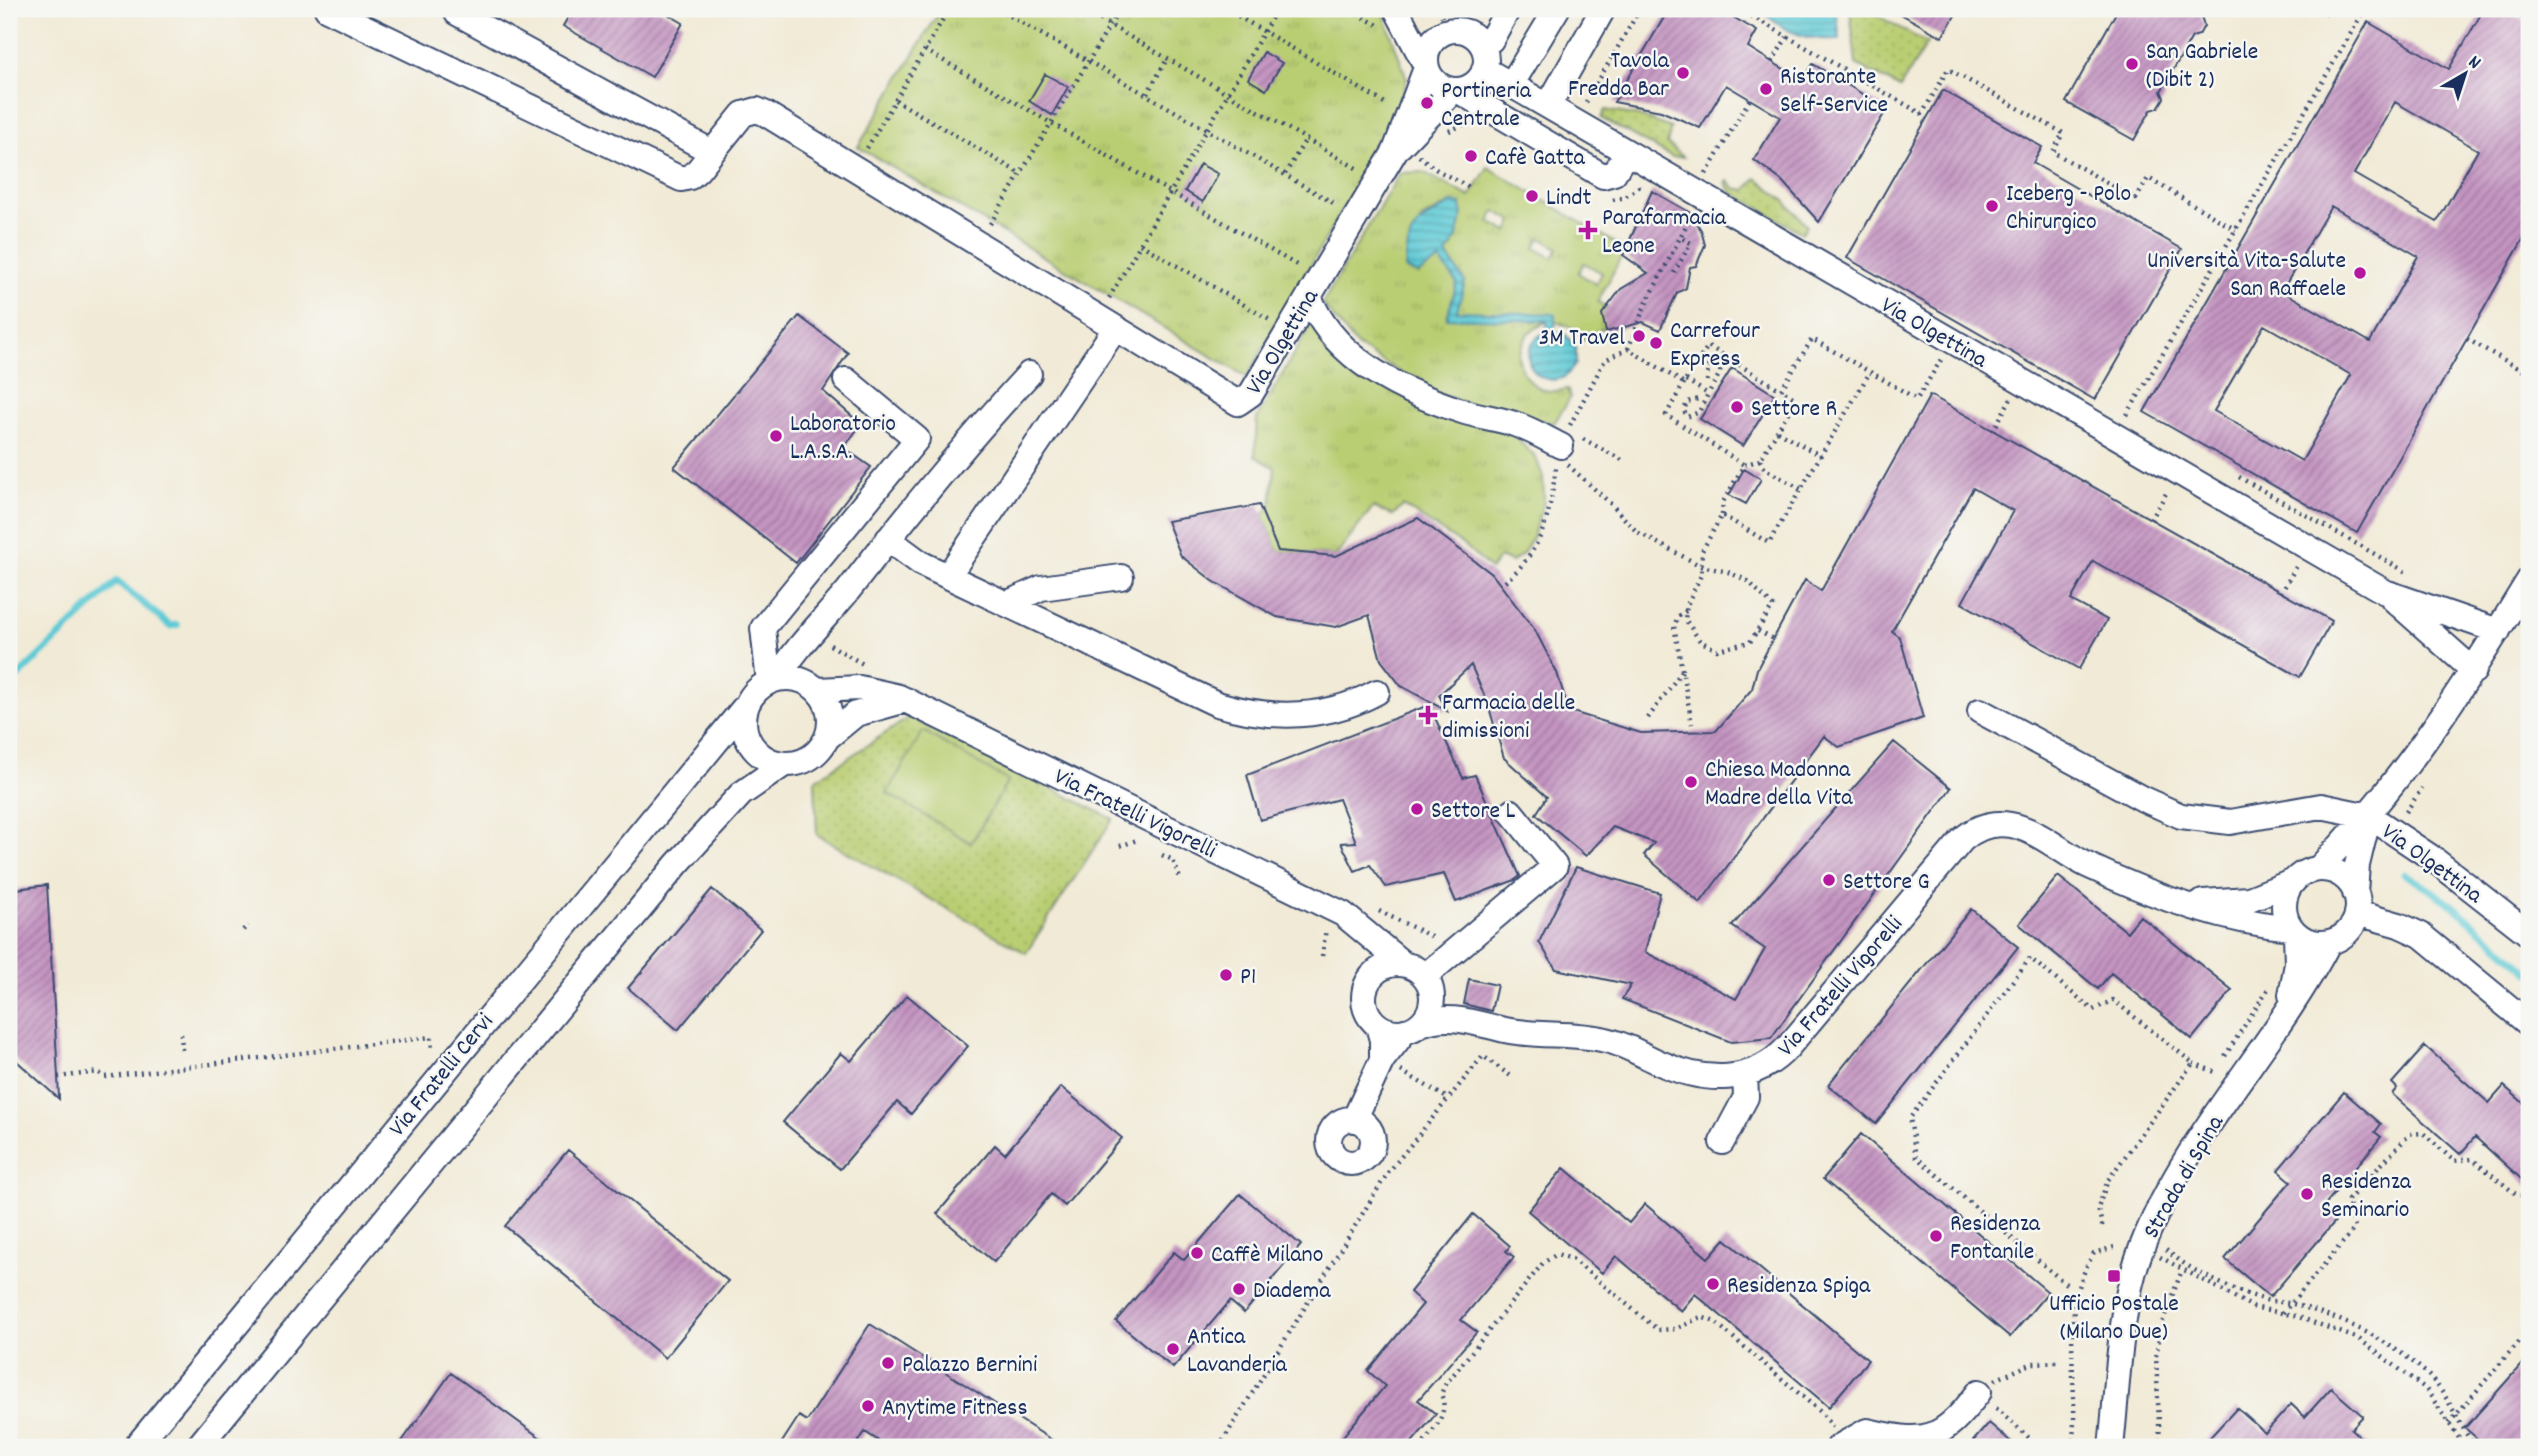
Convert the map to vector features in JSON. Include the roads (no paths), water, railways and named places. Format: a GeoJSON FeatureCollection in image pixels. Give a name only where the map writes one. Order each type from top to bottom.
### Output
{"type":"FeatureCollection","features":[{"type":"Feature","properties":{"kind":"street"},"geometry":{"type":"LineString","coordinates":[[327,9],[672,177],[690,177],[743,114],[757,110],[1118,317],[948,576]]}},
{"type":"Feature","properties":{"kind":"street"},"geometry":{"type":"LineString","coordinates":[[1396,9],[1439,27],[1473,35],[1484,58]]}},
{"type":"Feature","properties":{"kind":"street"},"geometry":{"type":"LineString","coordinates":[[1396,9],[1437,84],[1456,90],[1603,176],[1614,173],[1627,152]]}},
{"type":"Feature","properties":{"kind":"street"},"geometry":{"type":"LineString","coordinates":[[1407,156],[1456,90],[1473,85],[1491,40],[1508,9]]}},
{"type":"Feature","properties":{"kind":"street"},"geometry":{"type":"LineString","coordinates":[[1511,85],[1556,9]]}},
{"type":"Feature","properties":{"kind":"street"},"geometry":{"type":"LineString","coordinates":[[1548,106],[1603,9]]}},
{"type":"Feature","properties":{"kind":"street"},"geometry":{"type":"LineString","coordinates":[[457,13],[712,152]]}},
{"type":"Feature","properties":{"kind":"street"},"geometry":{"type":"LineString","coordinates":[[1407,156],[1426,66],[1426,51],[1439,27]]}},
{"type":"Feature","properties":{"kind":"street","name":"Via Olgettina"},"geometry":{"type":"LineString","coordinates":[[1484,58],[1511,85],[1627,152],[1698,199],[2432,619],[2498,631]]}},
{"type":"Feature","properties":{"kind":"street","name":"Via Olgettina"},"geometry":{"type":"LineString","coordinates":[[1118,317],[1232,400],[1243,402],[1251,394],[1302,287],[1407,156]]}},
{"type":"Feature","properties":{"kind":"street"},"geometry":{"type":"LineString","coordinates":[[1302,287],[1327,328],[1346,348],[1394,384],[1466,413],[1564,439]]}},
{"type":"Feature","properties":{"kind":"street"},"geometry":{"type":"LineString","coordinates":[[813,687],[813,647],[830,627],[888,539],[953,456],[1029,374]]}},
{"type":"Feature","properties":{"kind":"street"},"geometry":{"type":"LineString","coordinates":[[773,680],[763,628],[917,439],[846,380]]}},
{"type":"Feature","properties":{"kind":"street"},"geometry":{"type":"LineString","coordinates":[[888,539],[922,564],[1217,704],[1254,715],[1291,716],[1356,704],[1377,692]]}},
{"type":"Feature","properties":{"kind":"street"},"geometry":{"type":"LineString","coordinates":[[1006,604],[1041,588],[1090,578],[1121,577]]}},
{"type":"Feature","properties":{"kind":"street","name":"Via Olgettina"},"geometry":{"type":"LineString","coordinates":[[2318,869],[2369,816],[2474,671],[2529,580]]}},
{"type":"Feature","properties":{"kind":"street","name":"Via Olgettina"},"geometry":{"type":"LineString","coordinates":[[2432,619],[2474,671]]}},
{"type":"Feature","properties":{"kind":"street"},"geometry":{"type":"LineString","coordinates":[[830,627],[794,652],[773,680],[757,690],[748,703],[744,726],[747,738],[761,756],[783,765],[806,761],[816,754],[828,737],[856,714],[906,700]]}},
{"type":"Feature","properties":{"kind":"street"},"geometry":{"type":"LineString","coordinates":[[773,680],[791,678],[813,687],[830,712],[828,737]]}},
{"type":"Feature","properties":{"kind":"street","name":"Via Fratelli Vigorelli"},"geometry":{"type":"LineString","coordinates":[[813,687],[864,688],[906,700],[1343,914],[1368,919],[1402,963]]}},
{"type":"Feature","properties":{"kind":"street","name":"Via Fratelli Cervi"},"geometry":{"type":"LineString","coordinates":[[145,1445],[748,703]]}},
{"type":"Feature","properties":{"kind":"street","name":"Via Olgettina"},"geometry":{"type":"LineString","coordinates":[[1980,711],[2132,793],[2181,816],[2230,822],[2321,806],[2369,816],[2432,858],[2529,934]]}},
{"type":"Feature","properties":{"kind":"street","name":"Via Fratelli Cervi"},"geometry":{"type":"LineString","coordinates":[[198,1447],[677,864],[741,794],[783,765]]}},
{"type":"Feature","properties":{"kind":"street"},"geometry":{"type":"LineString","coordinates":[[1354,1119],[1382,1060],[1430,1010],[1429,985],[1555,866],[1511,812]]}},
{"type":"Feature","properties":{"kind":"street","name":"Via Olgettina"},"geometry":{"type":"LineString","coordinates":[[2356,903],[2357,865],[2369,816]]}},
{"type":"Feature","properties":{"kind":"street","name":"Via Fratelli Vigorelli"},"geometry":{"type":"LineString","coordinates":[[1413,1028],[1436,1018],[1523,1032],[1606,1040],[1678,1070],[1706,1077],[1745,1075],[1764,1068],[1788,1047],[1962,840],[1979,828],[2001,824],[2024,829],[2092,867],[2178,901],[2240,920],[2294,932]]}},
{"type":"Feature","properties":{"kind":"street"},"geometry":{"type":"LineString","coordinates":[[2356,903],[2349,930],[2329,942],[2306,940],[2294,932],[2285,918],[2283,902],[2292,882],[2304,873],[2318,869],[2344,877],[2356,903],[2421,935],[2529,1024]]}},
{"type":"Feature","properties":{"kind":"street","name":"Via Fratelli Vigorelli"},"geometry":{"type":"LineString","coordinates":[[2178,901],[2249,900],[2292,882]]}},
{"type":"Feature","properties":{"kind":"street"},"geometry":{"type":"LineString","coordinates":[[1368,919],[1373,960],[1370,978],[1364,990],[1364,1003],[1378,1026],[1382,1040],[1382,1060]]}},
{"type":"Feature","properties":{"kind":"street","name":"Strada di Spina"},"geometry":{"type":"LineString","coordinates":[[2288,1006],[2294,984],[2294,932]]}},
{"type":"Feature","properties":{"kind":"street","name":"Strada di Spina"},"geometry":{"type":"LineString","coordinates":[[2111,1447],[2130,1285],[2141,1249],[2178,1174],[2329,942]]}},
{"type":"Feature","properties":{"kind":"street"},"geometry":{"type":"LineString","coordinates":[[1370,978],[1388,965],[1402,963],[1429,985],[1447,1011],[1460,1020]]}},
{"type":"Feature","properties":{"kind":"street"},"geometry":{"type":"LineString","coordinates":[[1378,1026],[1391,1031],[1413,1028]]}},
{"type":"Feature","properties":{"kind":"street"},"geometry":{"type":"LineString","coordinates":[[1722,1142],[1746,1097],[1745,1075]]}},
{"type":"Feature","properties":{"kind":"street"},"geometry":{"type":"LineString","coordinates":[[1842,1444],[1867,1431],[1905,1440],[1937,1435],[1960,1416],[1979,1392]]}},
{"type":"Feature","properties":{"kind":"water"},"geometry":{"type":"Polygon","coordinates":[[[1761,9],[1836,9],[1840,39],[1818,39],[1797,34],[1778,24],[1761,9]]]}},
{"type":"Feature","properties":{"kind":"water"},"geometry":{"type":"Polygon","coordinates":[[[1451,203],[1461,204],[1462,210],[1456,238],[1446,254],[1465,282],[1457,311],[1555,314],[1555,332],[1566,335],[1576,348],[1576,364],[1565,377],[1553,380],[1543,378],[1530,365],[1531,346],[1547,332],[1547,321],[1447,318],[1457,283],[1440,260],[1418,274],[1405,269],[1406,254],[1416,227],[1451,203]]]}},
{"type":"Feature","properties":{"kind":"waterway"},"geometry":{"type":"LineString","coordinates":[[9,685],[117,581],[170,626],[177,625]]}},
{"type":"Feature","properties":{"kind":"waterway"},"geometry":{"type":"LineString","coordinates":[[2405,874],[2446,900],[2529,972]]}},
{"type":"Feature","properties":{"kind":"place","name":"San Gabriele (Dibit 2)"},"geometry":{"type":"Point","coordinates":[2132,64]}},
{"type":"Feature","properties":{"kind":"place","name":"Tavola Fredda Bar"},"geometry":{"type":"Point","coordinates":[1683,73]}},
{"type":"Feature","properties":{"kind":"place","name":"Ristorante Self-Service"},"geometry":{"type":"Point","coordinates":[1766,89]}},
{"type":"Feature","properties":{"kind":"place","name":"Portineria Centrale"},"geometry":{"type":"Point","coordinates":[1427,103]}},
{"type":"Feature","properties":{"kind":"place","name":"Cafè Gatta"},"geometry":{"type":"Point","coordinates":[1471,156]}},
{"type":"Feature","properties":{"kind":"place","name":"Lindt"},"geometry":{"type":"Point","coordinates":[1532,196]}},
{"type":"Feature","properties":{"kind":"place","name":"Iceberg - Polo Chirurgico"},"geometry":{"type":"Point","coordinates":[1992,206]}},
{"type":"Feature","properties":{"kind":"place","name":"Parafarmacia Leone"},"geometry":{"type":"Point","coordinates":[1588,230]}},
{"type":"Feature","properties":{"kind":"place","name":"Università Vita-Salute San Raffaele"},"geometry":{"type":"Point","coordinates":[2360,273]}},
{"type":"Feature","properties":{"kind":"place","name":"3M Travel"},"geometry":{"type":"Point","coordinates":[1639,336]}},
{"type":"Feature","properties":{"kind":"place","name":"Carrefour Express"},"geometry":{"type":"Point","coordinates":[1656,343]}},
{"type":"Feature","properties":{"kind":"place","name":"Settore R"},"geometry":{"type":"Point","coordinates":[1737,407]}},
{"type":"Feature","properties":{"kind":"place","name":"Laboratorio L.A.S.A."},"geometry":{"type":"Point","coordinates":[776,436]}},
{"type":"Feature","properties":{"kind":"place","name":"Farmacia delle dimissioni"},"geometry":{"type":"Point","coordinates":[1428,715]}},
{"type":"Feature","properties":{"kind":"place","name":"Chiesa Madonna Madre della Vita"},"geometry":{"type":"Point","coordinates":[1691,782]}},
{"type":"Feature","properties":{"kind":"place","name":"Settore L"},"geometry":{"type":"Point","coordinates":[1417,809]}},
{"type":"Feature","properties":{"kind":"place","name":"Settore G"},"geometry":{"type":"Point","coordinates":[1829,880]}},
{"type":"Feature","properties":{"kind":"place","name":"P1"},"geometry":{"type":"Point","coordinates":[1226,975]}},
{"type":"Feature","properties":{"kind":"place","name":"Residenza Seminario"},"geometry":{"type":"Point","coordinates":[2307,1194]}},
{"type":"Feature","properties":{"kind":"place","name":"Residenza Fontanile"},"geometry":{"type":"Point","coordinates":[1936,1236]}},
{"type":"Feature","properties":{"kind":"place","name":"Caffè Milano"},"geometry":{"type":"Point","coordinates":[1197,1253]}},
{"type":"Feature","properties":{"kind":"place","name":"Ufficio Postale (Milano Due)"},"geometry":{"type":"Point","coordinates":[2114,1276]}},
{"type":"Feature","properties":{"kind":"place","name":"Residenza Spiga"},"geometry":{"type":"Point","coordinates":[1713,1284]}},
{"type":"Feature","properties":{"kind":"place","name":"Diadema"},"geometry":{"type":"Point","coordinates":[1239,1289]}},
{"type":"Feature","properties":{"kind":"place","name":"Antica Lavanderia"},"geometry":{"type":"Point","coordinates":[1173,1349]}},
{"type":"Feature","properties":{"kind":"place","name":"Palazzo Bernini"},"geometry":{"type":"Point","coordinates":[888,1363]}},
{"type":"Feature","properties":{"kind":"place","name":"Anytime Fitness"},"geometry":{"type":"Point","coordinates":[868,1406]}}]}
